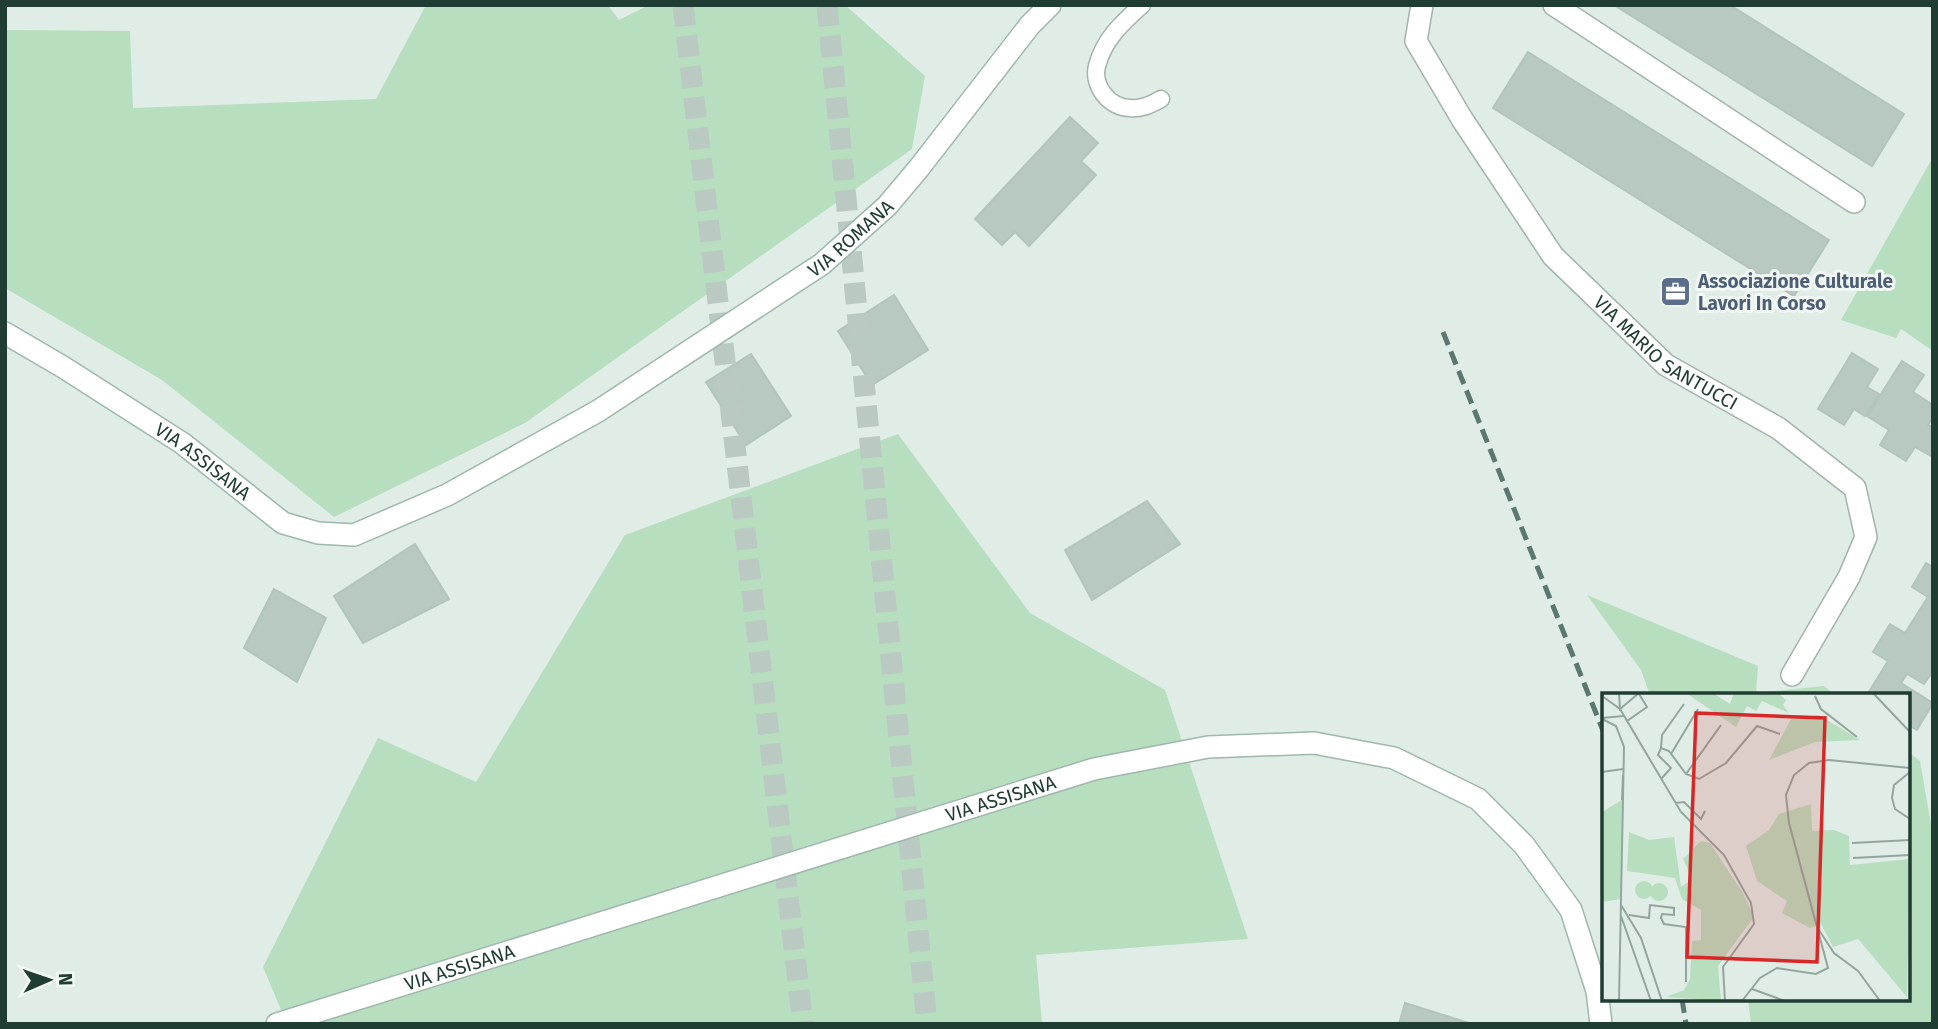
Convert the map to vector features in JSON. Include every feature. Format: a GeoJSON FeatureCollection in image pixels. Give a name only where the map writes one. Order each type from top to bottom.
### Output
{"type":"FeatureCollection","features":[{"type":"Feature","properties":{"kind":"main road","name":"VIA ROMANA"},"geometry":{"type":"LineString","coordinates":[[598,411],[822,264],[887,206],[1030,25],[1050,5]]}},
{"type":"Feature","properties":{"kind":"main road","name":"VIA MARIO SANTUCCI"},"geometry":{"type":"LineString","coordinates":[[1422,5],[1416,41],[1462,119],[1553,256],[1666,365],[1778,428],[1855,488],[1866,537],[1849,577],[1792,675]]}},
{"type":"Feature","properties":{"kind":"main road"},"geometry":{"type":"LineString","coordinates":[[1553,5],[1854,202]]}},
{"type":"Feature","properties":{"kind":"main road","name":"VIA ASSISANA"},"geometry":{"type":"LineString","coordinates":[[5,333],[182,443],[283,523],[318,533],[354,535],[447,495],[598,411]]}},
{"type":"Feature","properties":{"kind":"main road","name":"VIA ASSISANA"},"geometry":{"type":"LineString","coordinates":[[277,1024],[1094,769],[1208,747],[1314,743],[1394,758],[1478,799],[1524,845],[1571,909],[1597,992],[1601,1024]]}},
{"type":"Feature","properties":{"kind":"lane"},"geometry":{"type":"LineString","coordinates":[[1142,5],[1113,32],[1103,49],[1096,69],[1097,85],[1111,101],[1127,109],[1146,107],[1161,99]]}},
{"type":"Feature","properties":{"kind":"green space"},"geometry":{"type":"Polygon","coordinates":[[[426,5],[608,5],[619,20],[649,5],[845,5],[925,76],[912,149],[525,423],[334,517],[162,380],[5,288],[5,30],[130,31],[133,108],[376,99],[426,5]]]}},
{"type":"Feature","properties":{"kind":"green space"},"geometry":{"type":"Polygon","coordinates":[[[1933,157],[1933,351],[1901,329],[1896,338],[1841,320],[1933,157]]]}},
{"type":"Feature","properties":{"kind":"green space"},"geometry":{"type":"Polygon","coordinates":[[[898,434],[1030,613],[1165,690],[1248,939],[1036,955],[1042,1024],[287,1024],[263,967],[378,738],[476,782],[625,535],[898,434]]]}},
{"type":"Feature","properties":{"kind":"green space"},"geometry":{"type":"Polygon","coordinates":[[[1587,595],[1758,666],[1756,693],[1649,693],[1641,670],[1587,595]]]}},
{"type":"Feature","properties":{"kind":"green space"},"geometry":{"type":"Polygon","coordinates":[[[1824,686],[1833,693],[1756,693],[1824,686]]]}},
{"type":"Feature","properties":{"kind":"green space"},"geometry":{"type":"Polygon","coordinates":[[[1910,754],[1920,761],[1933,836],[1933,1024],[1751,1024],[1748,1001],[1910,1001],[1910,754]]]}},
{"type":"Feature","properties":{"kind":"building"},"geometry":{"type":"Polygon","coordinates":[[[1614,5],[1730,5],[1904,114],[1872,166],[1614,5]]]}},
{"type":"Feature","properties":{"kind":"building"},"geometry":{"type":"Polygon","coordinates":[[[1528,52],[1829,240],[1794,296],[1493,108],[1528,52]]]}},
{"type":"Feature","properties":{"kind":"building"},"geometry":{"type":"Polygon","coordinates":[[[1070,117],[1098,143],[1081,161],[1096,175],[1029,246],[1015,232],[1002,245],[975,219],[1070,117]]]}},
{"type":"Feature","properties":{"kind":"building"},"geometry":{"type":"Polygon","coordinates":[[[894,295],[928,350],[872,385],[838,331],[894,295]]]}},
{"type":"Feature","properties":{"kind":"building"},"geometry":{"type":"Polygon","coordinates":[[[1852,353],[1878,369],[1867,387],[1879,394],[1865,416],[1854,409],[1844,425],[1818,409],[1852,353]]]}},
{"type":"Feature","properties":{"kind":"building"},"geometry":{"type":"Polygon","coordinates":[[[751,354],[791,416],[746,445],[706,382],[751,354]]]}},
{"type":"Feature","properties":{"kind":"building"},"geometry":{"type":"Polygon","coordinates":[[[1902,361],[1924,375],[1913,392],[1933,405],[1933,418],[1928,425],[1933,427],[1933,457],[1915,447],[1906,461],[1880,445],[1889,430],[1867,416],[1902,361]]]}},
{"type":"Feature","properties":{"kind":"building"},"geometry":{"type":"Polygon","coordinates":[[[1147,501],[1180,544],[1092,600],[1065,550],[1147,501]]]}},
{"type":"Feature","properties":{"kind":"building"},"geometry":{"type":"Polygon","coordinates":[[[415,544],[449,599],[363,643],[334,596],[415,544]]]}},
{"type":"Feature","properties":{"kind":"building"},"geometry":{"type":"Polygon","coordinates":[[[1926,563],[1933,567],[1933,671],[1924,684],[1907,674],[1901,683],[1933,703],[1917,730],[1910,726],[1910,693],[1868,693],[1888,661],[1873,652],[1890,624],[1905,633],[1928,597],[1912,587],[1926,563]]]}},
{"type":"Feature","properties":{"kind":"building"},"geometry":{"type":"Polygon","coordinates":[[[274,589],[326,618],[297,682],[244,648],[274,589]]]}},
{"type":"Feature","properties":{"kind":"building"},"geometry":{"type":"Polygon","coordinates":[[[1405,1003],[1469,1023],[1399,1024],[1405,1003]]]}},
{"type":"Feature","properties":{"kind":"tunnel"},"geometry":{"type":"LineString","coordinates":[[683,5],[803,1024]]}},
{"type":"Feature","properties":{"kind":"tunnel"},"geometry":{"type":"LineString","coordinates":[[827,5],[927,1024]]}},
{"type":"Feature","properties":{"kind":"railway"},"geometry":{"type":"LineString","coordinates":[[1443,332],[1602,728]]}},
{"type":"Feature","properties":{"kind":"railway"},"geometry":{"type":"LineString","coordinates":[[1682,1001],[1686,1024]]}},
{"type":"Feature","properties":{"kind":"place","name":"Associazione Culturale Lavori In Corso"},"geometry":{"type":"Point","coordinates":[1675,292]}}]}
